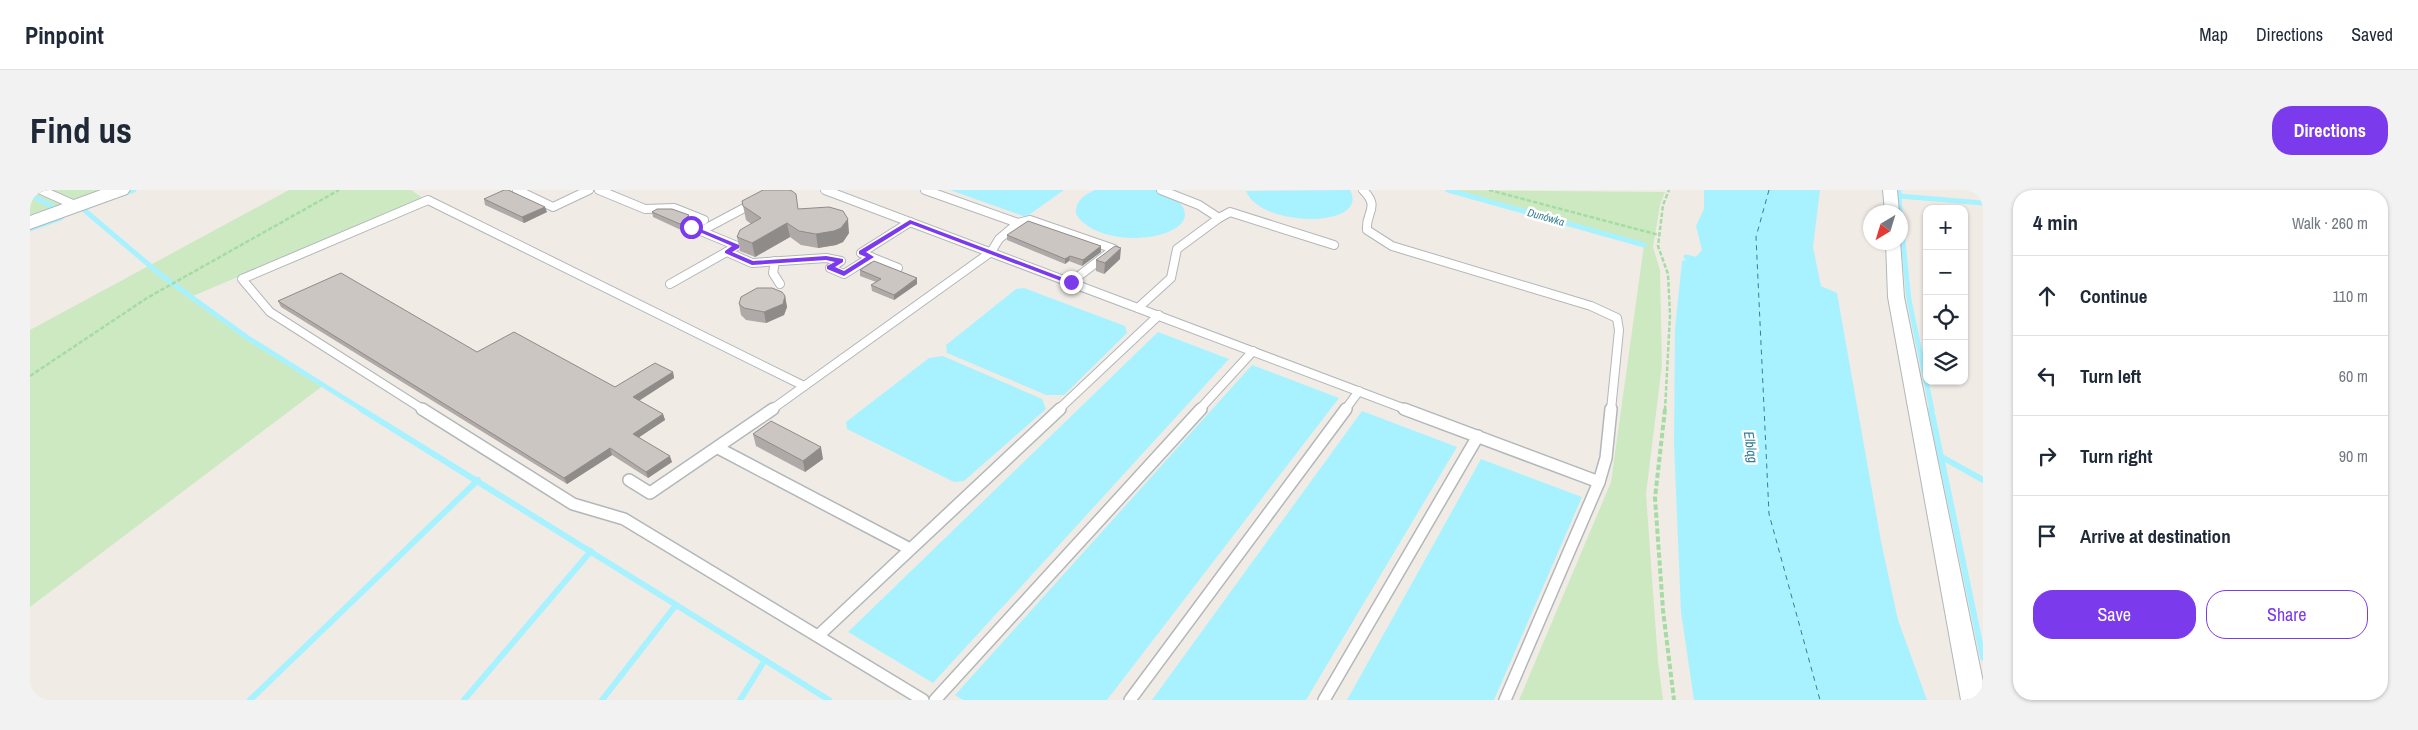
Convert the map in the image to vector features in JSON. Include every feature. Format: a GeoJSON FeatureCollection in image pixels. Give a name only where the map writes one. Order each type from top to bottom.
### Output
{"type":"FeatureCollection","features":[{"type":"Feature","properties":{"kind":"main road"},"geometry":{"type":"LineString","coordinates":[[30,223],[120,190]]}},
{"type":"Feature","properties":{"kind":"street"},"geometry":{"type":"LineString","coordinates":[[1890,190],[1891,205]]}},
{"type":"Feature","properties":{"kind":"street"},"geometry":{"type":"LineString","coordinates":[[1894,250],[1896,296],[1974,700]]}},
{"type":"Feature","properties":{"kind":"lane"},"geometry":{"type":"LineString","coordinates":[[41,190],[77,206]]}},
{"type":"Feature","properties":{"kind":"lane"},"geometry":{"type":"LineString","coordinates":[[517,190],[552,207],[589,190]]}},
{"type":"Feature","properties":{"kind":"lane"},"geometry":{"type":"LineString","coordinates":[[599,190],[645,209],[674,208],[682,211],[704,220],[691,227],[737,246],[670,284]]}},
{"type":"Feature","properties":{"kind":"lane"},"geometry":{"type":"LineString","coordinates":[[701,231],[778,190]]}},
{"type":"Feature","properties":{"kind":"lane"},"geometry":{"type":"LineString","coordinates":[[825,190],[1599,482]]}},
{"type":"Feature","properties":{"kind":"lane"},"geometry":{"type":"LineString","coordinates":[[925,190],[1018,223]]}},
{"type":"Feature","properties":{"kind":"lane"},"geometry":{"type":"LineString","coordinates":[[1161,190],[1186,198],[1208,209],[1219,218]]}},
{"type":"Feature","properties":{"kind":"lane"},"geometry":{"type":"LineString","coordinates":[[1363,190],[1370,196],[1373,203],[1372,214],[1366,222],[1366,230],[1392,246],[1591,306],[1617,318],[1619,330],[1606,458],[1599,482],[1505,700]]}},
{"type":"Feature","properties":{"kind":"lane"},"geometry":{"type":"LineString","coordinates":[[804,386],[428,200],[242,279],[270,312],[573,504],[624,519],[819,635],[923,700]]}},
{"type":"Feature","properties":{"kind":"lane"},"geometry":{"type":"LineString","coordinates":[[1138,308],[1171,278],[1177,248],[1230,212],[1334,245]]}},
{"type":"Feature","properties":{"kind":"lane"},"geometry":{"type":"LineString","coordinates":[[629,480],[650,493],[718,448],[991,252],[999,239],[1018,223],[1030,220],[1114,249],[1071,282]]}},
{"type":"Feature","properties":{"kind":"lane"},"geometry":{"type":"LineString","coordinates":[[898,268],[861,253],[910,222]]}},
{"type":"Feature","properties":{"kind":"lane"},"geometry":{"type":"LineString","coordinates":[[727,252],[752,263],[826,258],[841,261],[830,268],[844,274],[871,257]]}},
{"type":"Feature","properties":{"kind":"lane"},"geometry":{"type":"LineString","coordinates":[[775,261],[773,273],[780,284]]}},
{"type":"Feature","properties":{"kind":"lane"},"geometry":{"type":"LineString","coordinates":[[819,635],[1159,316]]}},
{"type":"Feature","properties":{"kind":"lane"},"geometry":{"type":"LineString","coordinates":[[935,700],[1253,351]]}},
{"type":"Feature","properties":{"kind":"lane"},"geometry":{"type":"LineString","coordinates":[[1130,700],[1359,391]]}},
{"type":"Feature","properties":{"kind":"lane"},"geometry":{"type":"LineString","coordinates":[[1324,700],[1478,436]]}},
{"type":"Feature","properties":{"kind":"lane"},"geometry":{"type":"LineString","coordinates":[[718,448],[910,549]]}},
{"type":"Feature","properties":{"kind":"path"},"geometry":{"type":"LineString","coordinates":[[30,376],[147,298],[338,190]]}},
{"type":"Feature","properties":{"kind":"path"},"geometry":{"type":"LineString","coordinates":[[1489,190],[1659,235]]}},
{"type":"Feature","properties":{"kind":"path"},"geometry":{"type":"LineString","coordinates":[[1669,190],[1663,205],[1658,246],[1668,274],[1670,315],[1668,382],[1655,498],[1663,610],[1674,700]]}},
{"type":"Feature","properties":{"kind":"green space"},"geometry":{"type":"Polygon","coordinates":[[[30,190],[112,190],[30,220],[30,190]]]}},
{"type":"Feature","properties":{"kind":"green space"},"geometry":{"type":"Polygon","coordinates":[[[289,190],[411,190],[423,198],[193,296],[248,338],[324,385],[30,607],[30,330],[289,190]]]}},
{"type":"Feature","properties":{"kind":"green space"},"geometry":{"type":"Polygon","coordinates":[[[1448,190],[1665,192],[1660,205],[1653,247],[1660,270],[1662,365],[1646,494],[1658,661],[1663,700],[1519,700],[1611,482],[1644,245],[1448,190]]]}},
{"type":"Feature","properties":{"kind":"water"},"geometry":{"type":"Polygon","coordinates":[[[950,190],[1064,190],[1026,217],[950,190]]]}},
{"type":"Feature","properties":{"kind":"water"},"geometry":{"type":"Polygon","coordinates":[[[1095,190],[1157,190],[1169,195],[1180,203],[1185,215],[1180,225],[1166,233],[1148,237],[1128,238],[1107,234],[1089,227],[1076,214],[1077,205],[1081,199],[1095,190]]]}},
{"type":"Feature","properties":{"kind":"water"},"geometry":{"type":"Polygon","coordinates":[[[1350,190],[1352,203],[1345,212],[1330,217],[1311,219],[1291,217],[1272,212],[1256,203],[1246,191],[1350,190]]]}},
{"type":"Feature","properties":{"kind":"water","name":"Elbląg"},"geometry":{"type":"Polygon","coordinates":[[[1704,190],[1820,190],[1813,247],[1821,286],[1837,293],[1881,541],[1898,620],[1927,700],[1694,700],[1681,612],[1674,444],[1675,329],[1682,261],[1696,257],[1702,250],[1696,226],[1704,209],[1704,190]]]}},
{"type":"Feature","properties":{"kind":"water"},"geometry":{"type":"Polygon","coordinates":[[[1024,288],[1125,326],[1127,333],[1064,395],[1046,395],[947,353],[946,345],[1016,289],[1024,288]]]}},
{"type":"Feature","properties":{"kind":"water"},"geometry":{"type":"Polygon","coordinates":[[[1158,332],[1229,359],[933,683],[848,632],[1158,332]]]}},
{"type":"Feature","properties":{"kind":"water"},"geometry":{"type":"Polygon","coordinates":[[[943,356],[1042,399],[1046,409],[964,481],[954,482],[847,429],[846,422],[929,358],[943,356]]]}},
{"type":"Feature","properties":{"kind":"water"},"geometry":{"type":"Polygon","coordinates":[[[1252,365],[1339,398],[1107,700],[963,700],[955,695],[1252,365]]]}},
{"type":"Feature","properties":{"kind":"water"},"geometry":{"type":"Polygon","coordinates":[[[1362,411],[1457,447],[1306,700],[1152,700],[1362,411]]]}},
{"type":"Feature","properties":{"kind":"water"},"geometry":{"type":"Polygon","coordinates":[[[1481,459],[1582,497],[1494,700],[1347,700],[1481,459]]]}},
{"type":"Feature","properties":{"kind":"building"},"geometry":{"type":"Polygon","coordinates":[[[508,190],[545,207],[522,217],[484,199],[508,190]]]}},
{"type":"Feature","properties":{"kind":"building"},"geometry":{"type":"Polygon","coordinates":[[[763,190],[792,191],[796,194],[798,209],[829,207],[843,211],[848,219],[841,228],[816,234],[799,231],[787,223],[752,243],[737,237],[740,230],[761,218],[743,206],[742,201],[763,190]]]}},
{"type":"Feature","properties":{"kind":"building"},"geometry":{"type":"Polygon","coordinates":[[[657,209],[672,209],[689,215],[680,224],[652,212],[657,209]]]}},
{"type":"Feature","properties":{"kind":"building"},"geometry":{"type":"Polygon","coordinates":[[[1028,221],[1101,246],[1083,260],[1070,256],[1065,259],[1007,235],[1028,221]]]}},
{"type":"Feature","properties":{"kind":"building"},"geometry":{"type":"Polygon","coordinates":[[[1115,246],[1121,248],[1105,263],[1096,260],[1115,246]]]}},
{"type":"Feature","properties":{"kind":"building"},"geometry":{"type":"Polygon","coordinates":[[[874,261],[917,278],[894,295],[871,285],[881,279],[860,270],[874,261]]]}},
{"type":"Feature","properties":{"kind":"building"},"geometry":{"type":"Polygon","coordinates":[[[341,273],[477,352],[514,332],[615,387],[655,363],[673,372],[633,397],[663,414],[633,434],[670,456],[646,472],[610,448],[564,478],[278,301],[341,273]]]}},
{"type":"Feature","properties":{"kind":"building"},"geometry":{"type":"Polygon","coordinates":[[[757,288],[772,288],[782,292],[785,296],[783,304],[764,312],[744,308],[739,304],[741,297],[757,288]]]}},
{"type":"Feature","properties":{"kind":"building"},"geometry":{"type":"Polygon","coordinates":[[[771,421],[821,447],[803,461],[753,434],[771,421]]]}},
{"type":"Feature","properties":{"kind":"waterway"},"geometry":{"type":"LineString","coordinates":[[123,194],[134,190]]}},
{"type":"Feature","properties":{"kind":"waterway","name":"Dunówka"},"geometry":{"type":"LineString","coordinates":[[1448,190],[1644,245]]}},
{"type":"Feature","properties":{"kind":"waterway"},"geometry":{"type":"LineString","coordinates":[[1899,190],[1899,196]]}},
{"type":"Feature","properties":{"kind":"waterway"},"geometry":{"type":"LineString","coordinates":[[30,195],[52,206]]}},
{"type":"Feature","properties":{"kind":"waterway"},"geometry":{"type":"LineString","coordinates":[[1899,196],[1983,203]]}},
{"type":"Feature","properties":{"kind":"waterway"},"geometry":{"type":"LineString","coordinates":[[1899,196],[1900,205]]}},
{"type":"Feature","properties":{"kind":"waterway"},"geometry":{"type":"LineString","coordinates":[[83,209],[161,275],[248,338],[363,410]]}},
{"type":"Feature","properties":{"kind":"waterway"},"geometry":{"type":"LineString","coordinates":[[30,229],[61,218]]}},
{"type":"Feature","properties":{"kind":"waterway"},"geometry":{"type":"LineString","coordinates":[[1904,250],[1909,300],[1932,410]]}},
{"type":"Feature","properties":{"kind":"waterway"},"geometry":{"type":"LineString","coordinates":[[1686,257],[1698,260]]}},
{"type":"Feature","properties":{"kind":"waterway"},"geometry":{"type":"LineString","coordinates":[[361,409],[477,481]]}},
{"type":"Feature","properties":{"kind":"waterway"},"geometry":{"type":"LineString","coordinates":[[1931,409],[1941,457]]}},
{"type":"Feature","properties":{"kind":"waterway"},"geometry":{"type":"LineString","coordinates":[[1941,457],[1983,480]]}},
{"type":"Feature","properties":{"kind":"waterway"},"geometry":{"type":"LineString","coordinates":[[1941,457],[1983,658]]}},
{"type":"Feature","properties":{"kind":"waterway"},"geometry":{"type":"LineString","coordinates":[[250,700],[477,481]]}},
{"type":"Feature","properties":{"kind":"waterway"},"geometry":{"type":"LineString","coordinates":[[477,481],[590,552]]}},
{"type":"Feature","properties":{"kind":"waterway"},"geometry":{"type":"LineString","coordinates":[[464,700],[590,552]]}},
{"type":"Feature","properties":{"kind":"waterway"},"geometry":{"type":"LineString","coordinates":[[590,552],[765,660]]}},
{"type":"Feature","properties":{"kind":"waterway"},"geometry":{"type":"LineString","coordinates":[[602,700],[676,605]]}},
{"type":"Feature","properties":{"kind":"waterway"},"geometry":{"type":"LineString","coordinates":[[740,700],[765,660]]}},
{"type":"Feature","properties":{"kind":"waterway"},"geometry":{"type":"LineString","coordinates":[[765,660],[829,700]]}},
{"type":"Feature","properties":{"kind":"ferry route"},"geometry":{"type":"LineString","coordinates":[[1769,190],[1756,237],[1769,514],[1820,700]]}},
{"type":"Feature","properties":{"kind":"route"},"geometry":{"type":"LineString","coordinates":[[691,227],[737,246],[727,252],[752,263],[826,258],[841,261],[830,268],[844,274],[871,257],[861,253],[910,222],[1071,282]]}}]}
